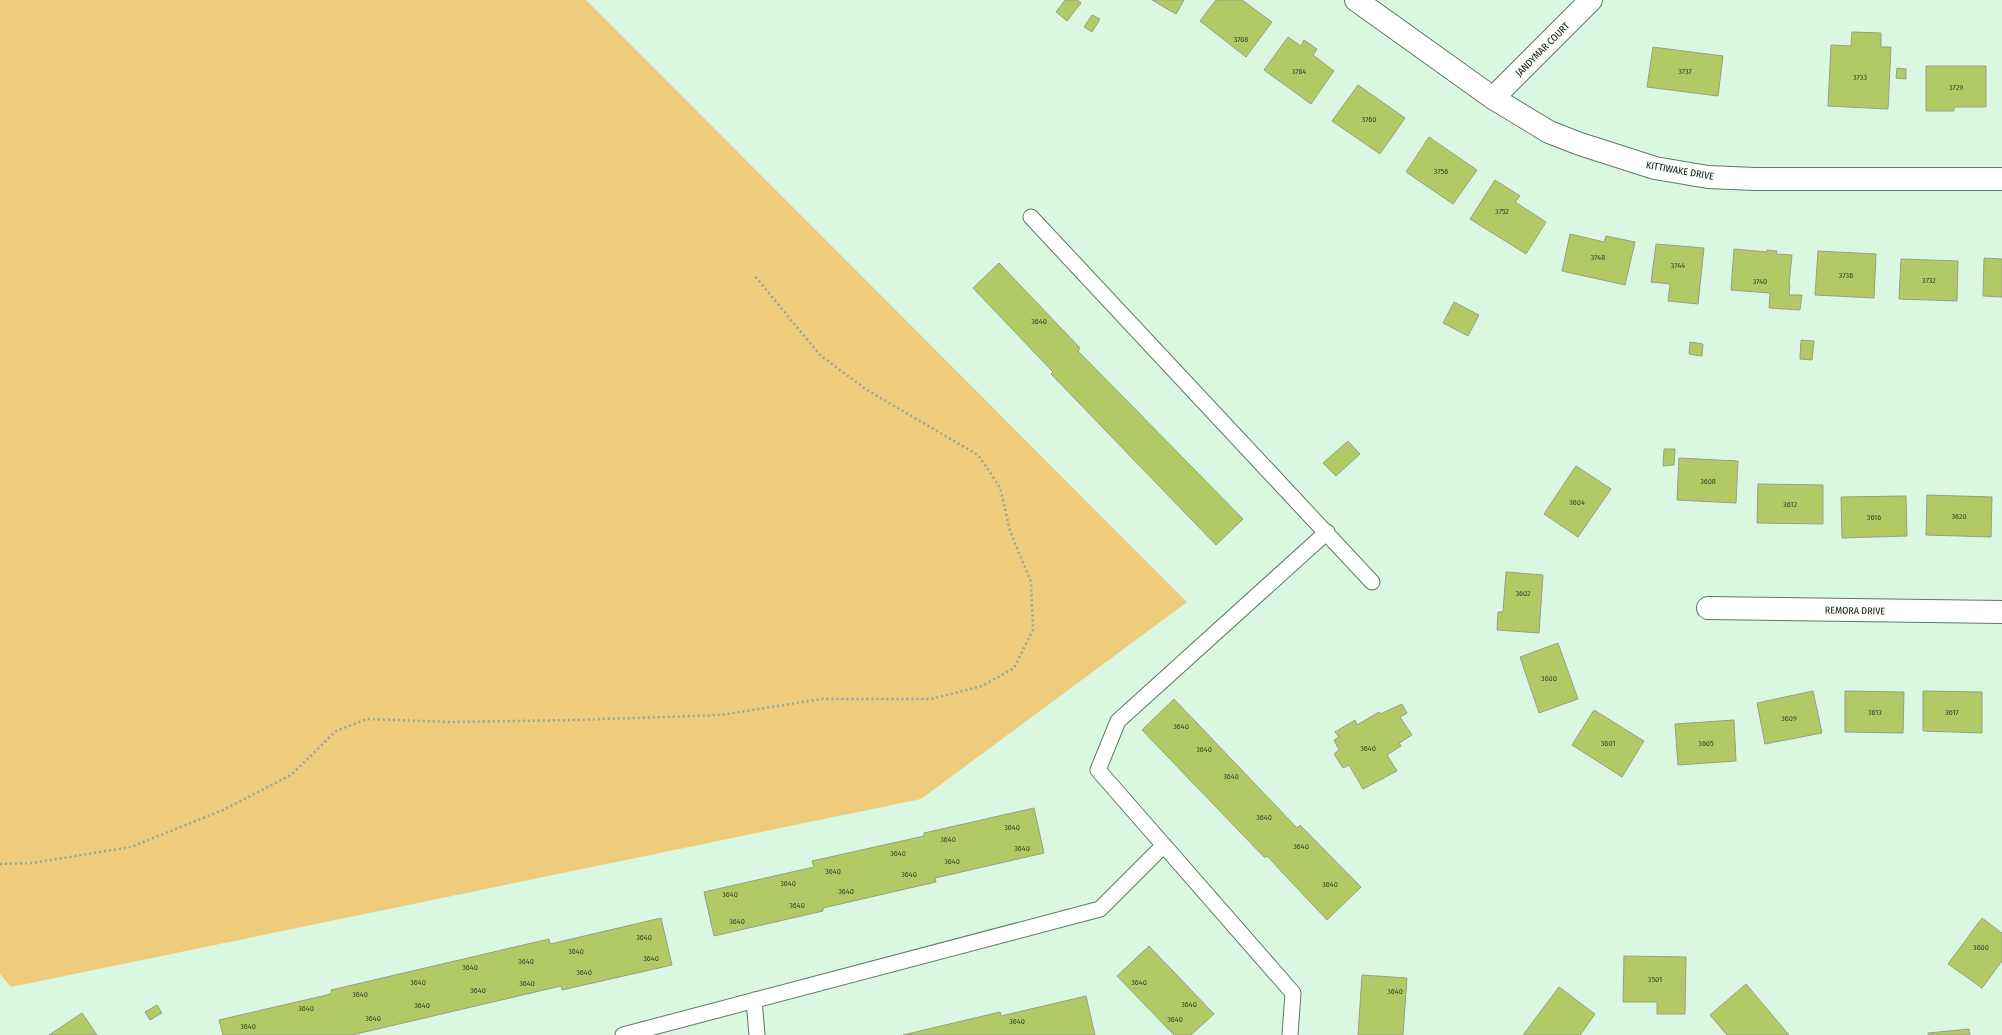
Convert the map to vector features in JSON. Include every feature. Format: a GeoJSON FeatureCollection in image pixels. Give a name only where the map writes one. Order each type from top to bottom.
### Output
{"type":"FeatureCollection","features":[{"type":"Feature","properties":{"kind":"street","name":"KITTIWAKE DRIVE"},"geometry":{"type":"LineString","coordinates":[[1356,0],[1493,98],[1549,132],[1580,144],[1655,168],[1708,177],[1755,179],[2002,179]]}},
{"type":"Feature","properties":{"kind":"street","name":"JANDYMAR COURT"},"geometry":{"type":"LineString","coordinates":[[1493,98],[1591,0]]}},
{"type":"Feature","properties":{"kind":"street","name":"REMORA DRIVE"},"geometry":{"type":"LineString","coordinates":[[1708,608],[2002,612]]}},
{"type":"Feature","properties":{"kind":"lane"},"geometry":{"type":"LineString","coordinates":[[1031,217],[1327,532],[1372,582]]}},
{"type":"Feature","properties":{"kind":"lane"},"geometry":{"type":"LineString","coordinates":[[1290,1035],[1293,993],[1098,770],[1118,721],[1327,532]]}},
{"type":"Feature","properties":{"kind":"lane"},"geometry":{"type":"LineString","coordinates":[[622,1035],[1100,909],[1164,845]]}},
{"type":"Feature","properties":{"kind":"lane"},"geometry":{"type":"LineString","coordinates":[[754,1000],[757,1035]]}},
{"type":"Feature","properties":{"kind":"path"},"geometry":{"type":"LineString","coordinates":[[0,864],[32,863],[131,847],[223,810],[291,775],[336,731],[366,719],[451,722],[577,720],[721,715],[821,699],[931,699],[982,686],[1014,668],[1033,630],[1031,582],[1010,531],[1000,488],[978,455],[867,390],[820,355],[754,275]]}},
{"type":"Feature","properties":{"kind":"shaded area"},"geometry":{"type":"Polygon","coordinates":[[[0,0],[586,0],[1187,602],[921,799],[11,987],[0,974],[0,0]]]}},
{"type":"Feature","properties":{"kind":"building"},"geometry":{"type":"Polygon","coordinates":[[[1065,0],[1077,0],[1081,3],[1067,21],[1056,12],[1065,0]]]}},
{"type":"Feature","properties":{"kind":"building"},"geometry":{"type":"Polygon","coordinates":[[[1152,0],[1184,0],[1176,14],[1152,0]]]}},
{"type":"Feature","properties":{"kind":"building"},"geometry":{"type":"Polygon","coordinates":[[[1216,0],[1242,0],[1272,22],[1246,57],[1200,21],[1216,0]]]}},
{"type":"Feature","properties":{"kind":"building"},"geometry":{"type":"Polygon","coordinates":[[[1092,15],[1100,19],[1092,32],[1084,27],[1092,15]]]}},
{"type":"Feature","properties":{"kind":"building"},"geometry":{"type":"Polygon","coordinates":[[[1852,32],[1881,33],[1881,47],[1891,47],[1888,109],[1828,106],[1831,45],[1851,46],[1852,32]]]}},
{"type":"Feature","properties":{"kind":"building"},"geometry":{"type":"Polygon","coordinates":[[[1288,37],[1301,46],[1304,40],[1317,49],[1313,55],[1334,71],[1311,104],[1264,70],[1288,37]]]}},
{"type":"Feature","properties":{"kind":"building"},"geometry":{"type":"Polygon","coordinates":[[[1653,47],[1723,56],[1718,96],[1647,87],[1653,47]]]}},
{"type":"Feature","properties":{"kind":"building"},"geometry":{"type":"Polygon","coordinates":[[[1926,66],[1986,66],[1986,107],[1954,107],[1954,111],[1926,111],[1926,66]]]}},
{"type":"Feature","properties":{"kind":"building"},"geometry":{"type":"Polygon","coordinates":[[[1897,68],[1906,69],[1906,79],[1896,78],[1897,68]]]}},
{"type":"Feature","properties":{"kind":"building"},"geometry":{"type":"Polygon","coordinates":[[[1358,85],[1405,118],[1380,154],[1332,121],[1358,85]]]}},
{"type":"Feature","properties":{"kind":"building"},"geometry":{"type":"Polygon","coordinates":[[[1429,137],[1477,170],[1453,204],[1406,172],[1429,137]]]}},
{"type":"Feature","properties":{"kind":"building"},"geometry":{"type":"Polygon","coordinates":[[[1495,180],[1520,196],[1515,202],[1546,222],[1526,254],[1470,219],[1495,180]]]}},
{"type":"Feature","properties":{"kind":"building"},"geometry":{"type":"Polygon","coordinates":[[[1570,234],[1604,242],[1606,236],[1635,242],[1625,285],[1562,271],[1570,234]]]}},
{"type":"Feature","properties":{"kind":"building"},"geometry":{"type":"Polygon","coordinates":[[[1656,244],[1704,248],[1698,304],[1668,301],[1670,284],[1651,282],[1656,244]]]}},
{"type":"Feature","properties":{"kind":"building"},"geometry":{"type":"Polygon","coordinates":[[[1734,249],[1767,252],[1767,250],[1777,251],[1776,254],[1792,255],[1789,295],[1802,295],[1800,310],[1769,308],[1770,293],[1731,290],[1734,249]]]}},
{"type":"Feature","properties":{"kind":"building"},"geometry":{"type":"Polygon","coordinates":[[[1818,251],[1876,254],[1874,298],[1815,295],[1818,251]]]}},
{"type":"Feature","properties":{"kind":"building"},"geometry":{"type":"Polygon","coordinates":[[[1984,258],[2002,259],[2002,297],[1983,296],[1984,258]]]}},
{"type":"Feature","properties":{"kind":"building"},"geometry":{"type":"Polygon","coordinates":[[[1901,259],[1958,261],[1957,301],[1899,299],[1901,259]]]}},
{"type":"Feature","properties":{"kind":"building"},"geometry":{"type":"Polygon","coordinates":[[[999,263],[1080,348],[1078,351],[1243,519],[1216,545],[1051,374],[1053,372],[973,288],[999,263]]]}},
{"type":"Feature","properties":{"kind":"building"},"geometry":{"type":"Polygon","coordinates":[[[1454,302],[1479,315],[1468,336],[1443,323],[1454,302]]]}},
{"type":"Feature","properties":{"kind":"building"},"geometry":{"type":"Polygon","coordinates":[[[1801,340],[1814,341],[1812,360],[1800,359],[1801,340]]]}},
{"type":"Feature","properties":{"kind":"building"},"geometry":{"type":"Polygon","coordinates":[[[1690,342],[1703,344],[1702,356],[1689,354],[1690,342]]]}},
{"type":"Feature","properties":{"kind":"building"},"geometry":{"type":"Polygon","coordinates":[[[1348,441],[1360,454],[1336,476],[1323,463],[1348,441]]]}},
{"type":"Feature","properties":{"kind":"building"},"geometry":{"type":"Polygon","coordinates":[[[1664,449],[1675,449],[1674,465],[1663,466],[1664,449]]]}},
{"type":"Feature","properties":{"kind":"building"},"geometry":{"type":"Polygon","coordinates":[[[1679,458],[1738,461],[1736,503],[1677,500],[1679,458]]]}},
{"type":"Feature","properties":{"kind":"building"},"geometry":{"type":"Polygon","coordinates":[[[1576,466],[1611,489],[1578,537],[1544,514],[1576,466]]]}},
{"type":"Feature","properties":{"kind":"building"},"geometry":{"type":"Polygon","coordinates":[[[1758,484],[1823,485],[1823,524],[1757,523],[1758,484]]]}},
{"type":"Feature","properties":{"kind":"building"},"geometry":{"type":"Polygon","coordinates":[[[1927,495],[1992,497],[1991,537],[1926,535],[1927,495]]]}},
{"type":"Feature","properties":{"kind":"building"},"geometry":{"type":"Polygon","coordinates":[[[1906,496],[1907,536],[1842,538],[1841,497],[1906,496]]]}},
{"type":"Feature","properties":{"kind":"building"},"geometry":{"type":"Polygon","coordinates":[[[1506,572],[1543,575],[1539,633],[1497,630],[1498,612],[1503,612],[1506,572]]]}},
{"type":"Feature","properties":{"kind":"building"},"geometry":{"type":"Polygon","coordinates":[[[1558,643],[1578,699],[1539,713],[1520,657],[1558,643]]]}},
{"type":"Feature","properties":{"kind":"building"},"geometry":{"type":"Polygon","coordinates":[[[1813,691],[1822,733],[1765,744],[1757,703],[1813,691]]]}},
{"type":"Feature","properties":{"kind":"building"},"geometry":{"type":"Polygon","coordinates":[[[1845,691],[1904,692],[1903,733],[1845,732],[1845,691]]]}},
{"type":"Feature","properties":{"kind":"building"},"geometry":{"type":"Polygon","coordinates":[[[1923,691],[1982,692],[1982,733],[1923,731],[1923,691]]]}},
{"type":"Feature","properties":{"kind":"building"},"geometry":{"type":"Polygon","coordinates":[[[1174,699],[1297,828],[1300,825],[1361,887],[1327,920],[1267,856],[1265,858],[1142,730],[1174,699]]]}},
{"type":"Feature","properties":{"kind":"building"},"geometry":{"type":"Polygon","coordinates":[[[1402,704],[1407,713],[1400,717],[1412,735],[1399,743],[1401,746],[1387,755],[1397,771],[1363,789],[1349,765],[1343,768],[1334,754],[1339,750],[1334,740],[1339,737],[1335,732],[1355,720],[1357,725],[1379,712],[1380,714],[1402,704]]]}},
{"type":"Feature","properties":{"kind":"building"},"geometry":{"type":"Polygon","coordinates":[[[1594,710],[1644,741],[1622,777],[1572,745],[1594,710]]]}},
{"type":"Feature","properties":{"kind":"building"},"geometry":{"type":"Polygon","coordinates":[[[1734,720],[1736,761],[1678,765],[1675,724],[1734,720]]]}},
{"type":"Feature","properties":{"kind":"building"},"geometry":{"type":"Polygon","coordinates":[[[1034,808],[1044,853],[935,878],[936,882],[823,908],[823,911],[714,936],[704,892],[814,867],[812,861],[924,836],[924,833],[1034,808]]]}},
{"type":"Feature","properties":{"kind":"building"},"geometry":{"type":"Polygon","coordinates":[[[661,918],[672,965],[562,990],[561,986],[352,1035],[223,1035],[219,1020],[331,994],[331,990],[549,939],[550,944],[661,918]]]}},
{"type":"Feature","properties":{"kind":"building"},"geometry":{"type":"Polygon","coordinates":[[[1982,918],[2002,933],[2002,961],[1982,988],[1948,964],[1982,918]]]}},
{"type":"Feature","properties":{"kind":"building"},"geometry":{"type":"Polygon","coordinates":[[[1149,946],[1214,1014],[1191,1035],[1174,1035],[1117,976],[1149,946]]]}},
{"type":"Feature","properties":{"kind":"building"},"geometry":{"type":"Polygon","coordinates":[[[1624,956],[1686,957],[1685,1014],[1657,1014],[1657,1002],[1623,1002],[1624,956]]]}},
{"type":"Feature","properties":{"kind":"building"},"geometry":{"type":"Polygon","coordinates":[[[1362,975],[1407,978],[1403,1035],[1358,1035],[1362,975]]]}},
{"type":"Feature","properties":{"kind":"building"},"geometry":{"type":"Polygon","coordinates":[[[1746,984],[1789,1035],[1727,1035],[1710,1015],[1746,984]]]}},
{"type":"Feature","properties":{"kind":"building"},"geometry":{"type":"Polygon","coordinates":[[[1559,987],[1595,1014],[1580,1035],[1523,1035],[1559,987]]]}},
{"type":"Feature","properties":{"kind":"building"},"geometry":{"type":"Polygon","coordinates":[[[1086,996],[1095,1035],[903,1035],[1000,1012],[1001,1016],[1086,996]]]}},
{"type":"Feature","properties":{"kind":"building"},"geometry":{"type":"Polygon","coordinates":[[[157,1005],[162,1013],[150,1020],[145,1012],[157,1005]]]}},
{"type":"Feature","properties":{"kind":"building"},"geometry":{"type":"Polygon","coordinates":[[[82,1013],[97,1035],[49,1035],[82,1013]]]}},
{"type":"Feature","properties":{"kind":"building"},"geometry":{"type":"Polygon","coordinates":[[[1969,1029],[1970,1035],[1928,1035],[1928,1033],[1969,1029]]]}}]}
